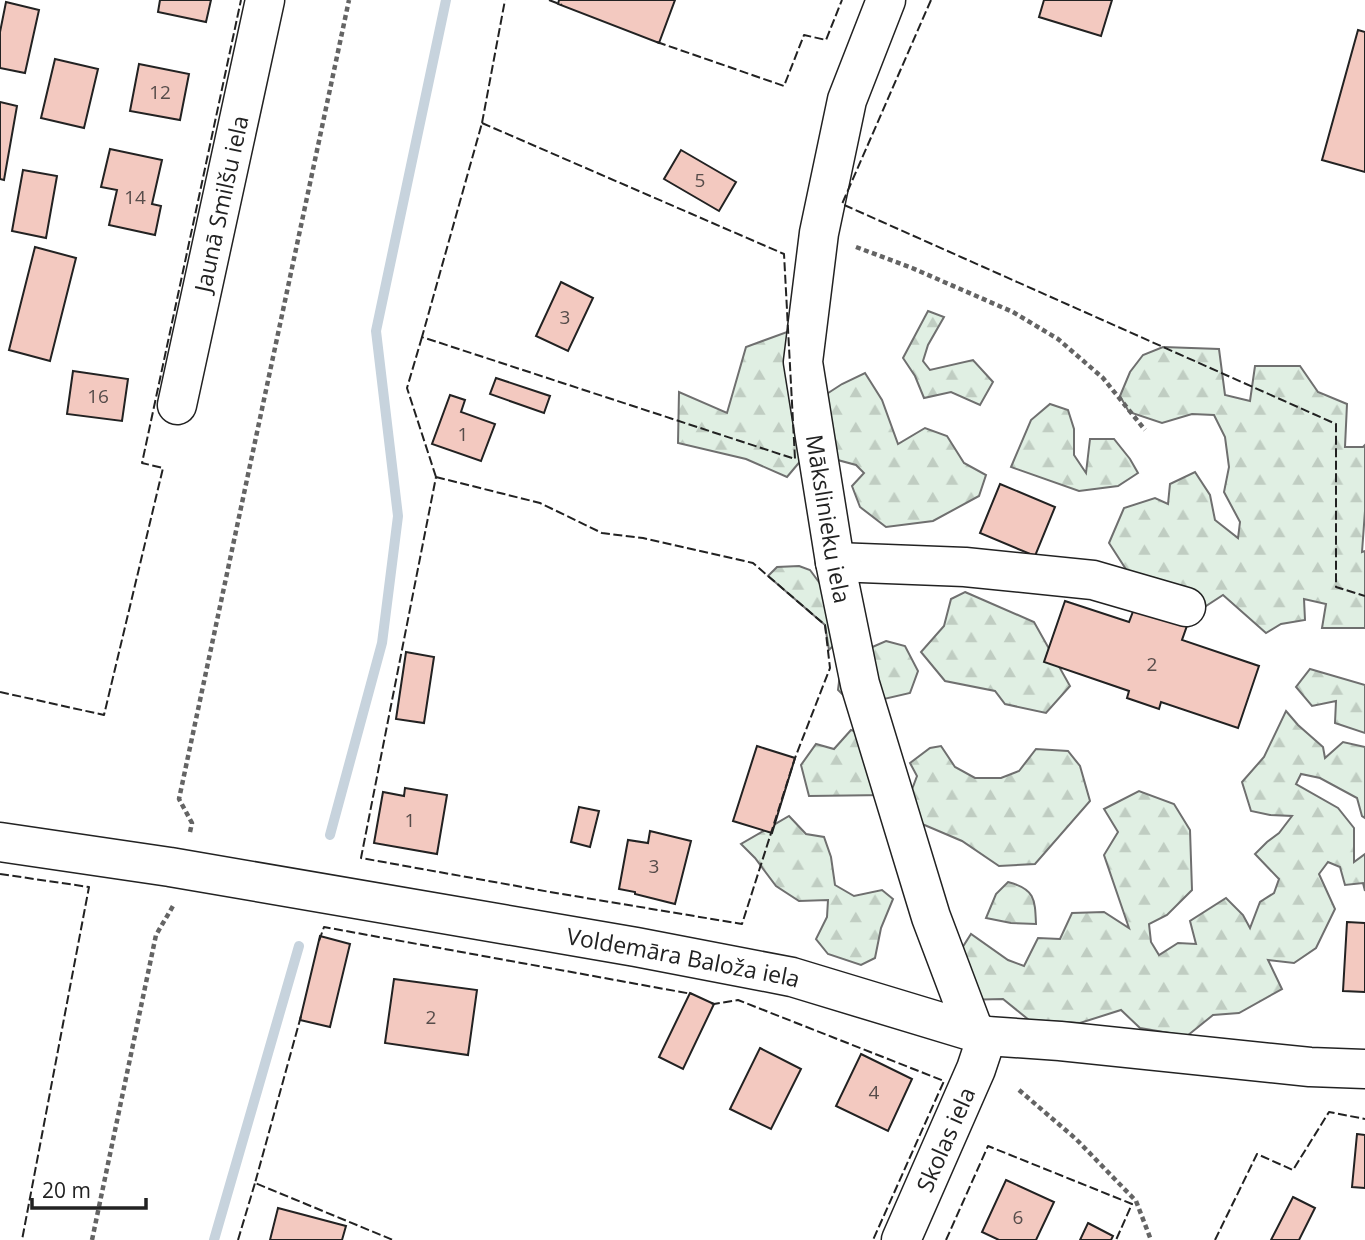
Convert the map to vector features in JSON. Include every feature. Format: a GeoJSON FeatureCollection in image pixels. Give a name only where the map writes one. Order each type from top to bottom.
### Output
{"type":"FeatureCollection","features":[{"type":"Feature","properties":{"kind":"street","name":"Jaunā Smilšu iela"},"geometry":{"type":"LineString","coordinates":[[177,405],[265,0]]}},
{"type":"Feature","properties":{"kind":"street","name":"Mākslinieku iela"},"geometry":{"type":"LineString","coordinates":[[886,0],[847,100],[819,233],[803,362],[835,562],[860,684],[931,917],[980,1034]]}},
{"type":"Feature","properties":{"kind":"street"},"geometry":{"type":"LineString","coordinates":[[835,562],[965,567],[1093,580],[1186,607]]}},
{"type":"Feature","properties":{"kind":"street","name":"Voldemāra Baloža iela"},"geometry":{"type":"LineString","coordinates":[[0,842],[170,867],[649,949],[792,977],[980,1034],[1310,1067],[1365,1069]]}},
{"type":"Feature","properties":{"kind":"street","name":"Skolas iela"},"geometry":{"type":"LineString","coordinates":[[901,1240],[976,1069],[980,1034]]}},
{"type":"Feature","properties":{"kind":"path"},"geometry":{"type":"LineString","coordinates":[[189,835],[192,822],[179,799],[349,0]]}},
{"type":"Feature","properties":{"kind":"path"},"geometry":{"type":"LineString","coordinates":[[819,233],[925,273],[1013,312],[1058,339],[1103,378],[1145,430]]}},
{"type":"Feature","properties":{"kind":"path"},"geometry":{"type":"LineString","coordinates":[[92,1240],[156,935],[173,908],[176,894]]}},
{"type":"Feature","properties":{"kind":"path"},"geometry":{"type":"LineString","coordinates":[[1019,1090],[1076,1139],[1136,1201],[1151,1240]]}},
{"type":"Feature","properties":{"kind":"green space"},"geometry":{"type":"Polygon","coordinates":[[[928,311],[944,317],[928,345],[923,361],[930,370],[973,360],[993,382],[980,405],[951,392],[924,398],[915,376],[903,358],[928,311]]]}},
{"type":"Feature","properties":{"kind":"green space"},"geometry":{"type":"Polygon","coordinates":[[[798,328],[822,397],[865,373],[882,400],[898,444],[925,428],[947,436],[964,463],[986,475],[979,496],[933,521],[886,527],[860,507],[852,486],[864,473],[856,465],[808,452],[787,477],[746,459],[678,443],[679,392],[727,413],[746,347],[798,328]]]}},
{"type":"Feature","properties":{"kind":"green space"},"geometry":{"type":"Polygon","coordinates":[[[1163,347],[1219,349],[1225,395],[1250,401],[1255,366],[1300,366],[1318,392],[1347,404],[1345,447],[1365,445],[1362,552],[1365,551],[1365,628],[1322,628],[1326,604],[1304,599],[1305,620],[1281,624],[1266,633],[1223,595],[1180,623],[1131,577],[1109,543],[1124,508],[1155,498],[1168,504],[1170,484],[1195,472],[1210,495],[1215,520],[1238,538],[1240,522],[1224,492],[1229,467],[1225,437],[1214,415],[1192,414],[1162,423],[1129,412],[1120,396],[1130,372],[1143,355],[1163,347]]]}},
{"type":"Feature","properties":{"kind":"green space"},"geometry":{"type":"Polygon","coordinates":[[[1050,404],[1068,410],[1074,429],[1074,455],[1086,473],[1090,439],[1114,439],[1138,473],[1118,486],[1079,491],[1011,467],[1031,420],[1050,404]]]}},
{"type":"Feature","properties":{"kind":"green space"},"geometry":{"type":"Polygon","coordinates":[[[799,566],[810,570],[824,589],[840,639],[829,650],[825,625],[768,576],[777,567],[799,566]]]}},
{"type":"Feature","properties":{"kind":"green space"},"geometry":{"type":"Polygon","coordinates":[[[965,592],[1034,622],[1070,686],[1046,713],[1005,704],[995,691],[945,681],[921,652],[944,626],[951,599],[965,592]]]}},
{"type":"Feature","properties":{"kind":"green space"},"geometry":{"type":"Polygon","coordinates":[[[886,641],[905,646],[918,671],[910,693],[854,706],[838,690],[841,666],[861,652],[886,641]]]}},
{"type":"Feature","properties":{"kind":"green space"},"geometry":{"type":"Polygon","coordinates":[[[1310,669],[1365,685],[1365,733],[1335,723],[1336,701],[1312,706],[1296,687],[1310,669]]]}},
{"type":"Feature","properties":{"kind":"green space"},"geometry":{"type":"Polygon","coordinates":[[[1286,711],[1323,747],[1325,758],[1343,742],[1365,747],[1365,818],[1357,798],[1320,778],[1301,774],[1296,784],[1338,808],[1354,828],[1354,862],[1365,854],[1365,891],[1363,883],[1345,885],[1340,867],[1328,862],[1319,874],[1335,909],[1316,948],[1294,963],[1268,960],[1282,989],[1239,1013],[1213,1015],[1187,1036],[1140,1028],[1121,1010],[1080,1023],[1029,1020],[1003,999],[961,1000],[950,967],[971,934],[1008,960],[1024,966],[1038,938],[1060,939],[1072,913],[1104,912],[1129,928],[1104,855],[1118,832],[1104,809],[1139,791],[1174,804],[1190,830],[1192,890],[1167,915],[1149,924],[1151,942],[1159,955],[1178,943],[1196,944],[1190,921],[1226,898],[1243,915],[1250,928],[1260,902],[1274,893],[1279,879],[1255,854],[1279,833],[1292,816],[1251,811],[1242,782],[1264,757],[1286,711]]]}},
{"type":"Feature","properties":{"kind":"green space"},"geometry":{"type":"Polygon","coordinates":[[[851,730],[895,745],[886,795],[809,796],[801,765],[816,744],[834,749],[851,730]]]}},
{"type":"Feature","properties":{"kind":"green space"},"geometry":{"type":"Polygon","coordinates":[[[941,746],[955,767],[975,778],[1001,778],[1019,771],[1036,749],[1068,751],[1080,766],[1090,801],[1035,864],[999,866],[962,841],[915,821],[908,800],[917,776],[910,763],[930,748],[941,746]]]}},
{"type":"Feature","properties":{"kind":"green space"},"geometry":{"type":"Polygon","coordinates":[[[789,816],[806,834],[824,837],[831,857],[835,885],[854,896],[882,890],[893,899],[881,928],[875,958],[861,965],[828,954],[816,939],[827,917],[828,900],[799,901],[776,886],[741,844],[789,816]]]}},
{"type":"Feature","properties":{"kind":"green space"},"geometry":{"type":"Polygon","coordinates":[[[1008,882],[1024,888],[1032,896],[1036,924],[986,918],[996,894],[1008,882]]]}},
{"type":"Feature","properties":{"kind":"building"},"geometry":{"type":"Polygon","coordinates":[[[160,0],[211,0],[206,22],[158,12],[160,0]]]}},
{"type":"Feature","properties":{"kind":"building"},"geometry":{"type":"Polygon","coordinates":[[[559,0],[675,0],[659,43],[558,4],[559,0]]]}},
{"type":"Feature","properties":{"kind":"building"},"geometry":{"type":"Polygon","coordinates":[[[1044,0],[1112,0],[1101,36],[1039,17],[1044,0]]]}},
{"type":"Feature","properties":{"kind":"building"},"geometry":{"type":"Polygon","coordinates":[[[6,2],[39,10],[25,73],[0,68],[0,32],[6,2]]]}},
{"type":"Feature","properties":{"kind":"building"},"geometry":{"type":"Polygon","coordinates":[[[1358,30],[1365,32],[1365,172],[1322,160],[1358,30]]]}},
{"type":"Feature","properties":{"kind":"building"},"geometry":{"type":"Polygon","coordinates":[[[55,59],[98,69],[84,128],[41,118],[55,59]]]}},
{"type":"Feature","properties":{"kind":"building"},"geometry":{"type":"Polygon","coordinates":[[[139,64],[189,74],[180,120],[130,111],[139,64]]]}},
{"type":"Feature","properties":{"kind":"building"},"geometry":{"type":"Polygon","coordinates":[[[0,102],[17,106],[4,180],[0,179],[0,102]]]}},
{"type":"Feature","properties":{"kind":"building"},"geometry":{"type":"Polygon","coordinates":[[[110,149],[162,160],[152,204],[161,206],[155,235],[109,225],[117,190],[101,187],[110,149]]]}},
{"type":"Feature","properties":{"kind":"building"},"geometry":{"type":"Polygon","coordinates":[[[681,150],[736,182],[719,211],[664,179],[681,150]]]}},
{"type":"Feature","properties":{"kind":"building"},"geometry":{"type":"Polygon","coordinates":[[[23,170],[57,176],[46,238],[12,231],[23,170]]]}},
{"type":"Feature","properties":{"kind":"building"},"geometry":{"type":"Polygon","coordinates":[[[35,247],[76,258],[50,361],[9,350],[35,247]]]}},
{"type":"Feature","properties":{"kind":"building"},"geometry":{"type":"Polygon","coordinates":[[[561,282],[593,298],[568,351],[536,336],[561,282]]]}},
{"type":"Feature","properties":{"kind":"building"},"geometry":{"type":"Polygon","coordinates":[[[73,371],[128,379],[122,421],[67,414],[73,371]]]}},
{"type":"Feature","properties":{"kind":"building"},"geometry":{"type":"Polygon","coordinates":[[[496,378],[550,396],[544,413],[490,394],[496,378]]]}},
{"type":"Feature","properties":{"kind":"building"},"geometry":{"type":"Polygon","coordinates":[[[450,395],[465,400],[461,412],[495,424],[481,461],[432,444],[450,395]]]}},
{"type":"Feature","properties":{"kind":"building"},"geometry":{"type":"Polygon","coordinates":[[[1000,484],[1055,507],[1035,556],[980,533],[1000,484]]]}},
{"type":"Feature","properties":{"kind":"building"},"geometry":{"type":"Polygon","coordinates":[[[1065,601],[1129,622],[1137,601],[1189,620],[1182,640],[1259,666],[1238,728],[1161,702],[1159,709],[1127,698],[1129,691],[1044,662],[1065,601]]]}},
{"type":"Feature","properties":{"kind":"building"},"geometry":{"type":"Polygon","coordinates":[[[406,652],[434,657],[424,723],[396,719],[406,652]]]}},
{"type":"Feature","properties":{"kind":"building"},"geometry":{"type":"Polygon","coordinates":[[[757,746],[795,758],[772,833],[733,821],[757,746]]]}},
{"type":"Feature","properties":{"kind":"building"},"geometry":{"type":"Polygon","coordinates":[[[405,788],[447,795],[437,854],[374,843],[383,792],[404,796],[405,788]]]}},
{"type":"Feature","properties":{"kind":"building"},"geometry":{"type":"Polygon","coordinates":[[[579,807],[599,811],[590,847],[571,842],[579,807]]]}},
{"type":"Feature","properties":{"kind":"building"},"geometry":{"type":"Polygon","coordinates":[[[650,831],[691,841],[675,904],[619,889],[628,840],[648,843],[650,831]]]}},
{"type":"Feature","properties":{"kind":"building"},"geometry":{"type":"Polygon","coordinates":[[[1347,922],[1365,923],[1365,992],[1343,991],[1347,922]]]}},
{"type":"Feature","properties":{"kind":"building"},"geometry":{"type":"Polygon","coordinates":[[[320,936],[350,944],[330,1027],[300,1020],[320,936]]]}},
{"type":"Feature","properties":{"kind":"building"},"geometry":{"type":"Polygon","coordinates":[[[394,979],[477,990],[468,1055],[385,1043],[394,979]]]}},
{"type":"Feature","properties":{"kind":"building"},"geometry":{"type":"Polygon","coordinates":[[[690,993],[714,1004],[683,1069],[659,1057],[690,993]]]}},
{"type":"Feature","properties":{"kind":"building"},"geometry":{"type":"Polygon","coordinates":[[[760,1048],[801,1069],[771,1129],[730,1109],[760,1048]]]}},
{"type":"Feature","properties":{"kind":"building"},"geometry":{"type":"Polygon","coordinates":[[[861,1054],[912,1079],[888,1131],[836,1106],[861,1054]]]}},
{"type":"Feature","properties":{"kind":"building"},"geometry":{"type":"Polygon","coordinates":[[[1357,1134],[1365,1135],[1365,1188],[1352,1187],[1357,1134]]]}},
{"type":"Feature","properties":{"kind":"building"},"geometry":{"type":"Polygon","coordinates":[[[1006,1180],[1054,1202],[1036,1240],[999,1240],[982,1232],[1006,1180]]]}},
{"type":"Feature","properties":{"kind":"building"},"geometry":{"type":"Polygon","coordinates":[[[1293,1197],[1315,1208],[1299,1240],[1271,1240],[1293,1197]]]}},
{"type":"Feature","properties":{"kind":"building"},"geometry":{"type":"Polygon","coordinates":[[[278,1208],[346,1226],[342,1240],[270,1240],[278,1208]]]}},
{"type":"Feature","properties":{"kind":"building"},"geometry":{"type":"Polygon","coordinates":[[[1088,1223],[1113,1236],[1111,1240],[1080,1240],[1088,1223]]]}},
{"type":"Feature","properties":{"kind":"waterway"},"geometry":{"type":"LineString","coordinates":[[330,835],[382,643],[398,516],[376,331],[446,0]]}},
{"type":"Feature","properties":{"kind":"waterway"},"geometry":{"type":"LineString","coordinates":[[214,1240],[299,946]]}},
{"type":"Feature","properties":{"kind":"fence"},"geometry":{"type":"LineString","coordinates":[[0,692],[104,715],[163,468],[142,463],[241,0]]}},
{"type":"Feature","properties":{"kind":"fence"},"geometry":{"type":"LineString","coordinates":[[482,123],[505,0]]}},
{"type":"Feature","properties":{"kind":"fence"},"geometry":{"type":"LineString","coordinates":[[549,0],[562,5]]}},
{"type":"Feature","properties":{"kind":"fence"},"geometry":{"type":"LineString","coordinates":[[657,42],[784,86],[804,35],[826,40],[842,0]]}},
{"type":"Feature","properties":{"kind":"fence"},"geometry":{"type":"LineString","coordinates":[[931,0],[842,204],[1336,424],[1336,587],[1365,596]]}},
{"type":"Feature","properties":{"kind":"fence"},"geometry":{"type":"LineString","coordinates":[[482,123],[784,254],[795,459],[422,337],[482,123]]}},
{"type":"Feature","properties":{"kind":"fence"},"geometry":{"type":"LineString","coordinates":[[422,337],[407,388],[436,477]]}},
{"type":"Feature","properties":{"kind":"fence"},"geometry":{"type":"LineString","coordinates":[[436,477],[540,503],[602,533],[643,538],[753,563],[825,625],[830,668],[795,758],[742,924],[361,858],[436,477]]}},
{"type":"Feature","properties":{"kind":"fence"},"geometry":{"type":"LineString","coordinates":[[0,874],[89,887],[22,1240]]}},
{"type":"Feature","properties":{"kind":"fence"},"geometry":{"type":"LineString","coordinates":[[319,941],[324,927],[692,994]]}},
{"type":"Feature","properties":{"kind":"fence"},"geometry":{"type":"LineString","coordinates":[[711,1003],[738,1000],[944,1081],[873,1240]]}},
{"type":"Feature","properties":{"kind":"fence"},"geometry":{"type":"LineString","coordinates":[[301,1016],[255,1183],[393,1240]]}},
{"type":"Feature","properties":{"kind":"fence"},"geometry":{"type":"LineString","coordinates":[[1215,1240],[1257,1154],[1293,1170],[1329,1112],[1365,1119]]}},
{"type":"Feature","properties":{"kind":"fence"},"geometry":{"type":"LineString","coordinates":[[946,1240],[988,1146],[1132,1204],[1116,1240]]}},
{"type":"Feature","properties":{"kind":"fence"},"geometry":{"type":"LineString","coordinates":[[238,1240],[255,1183],[257,1184]]}}]}
